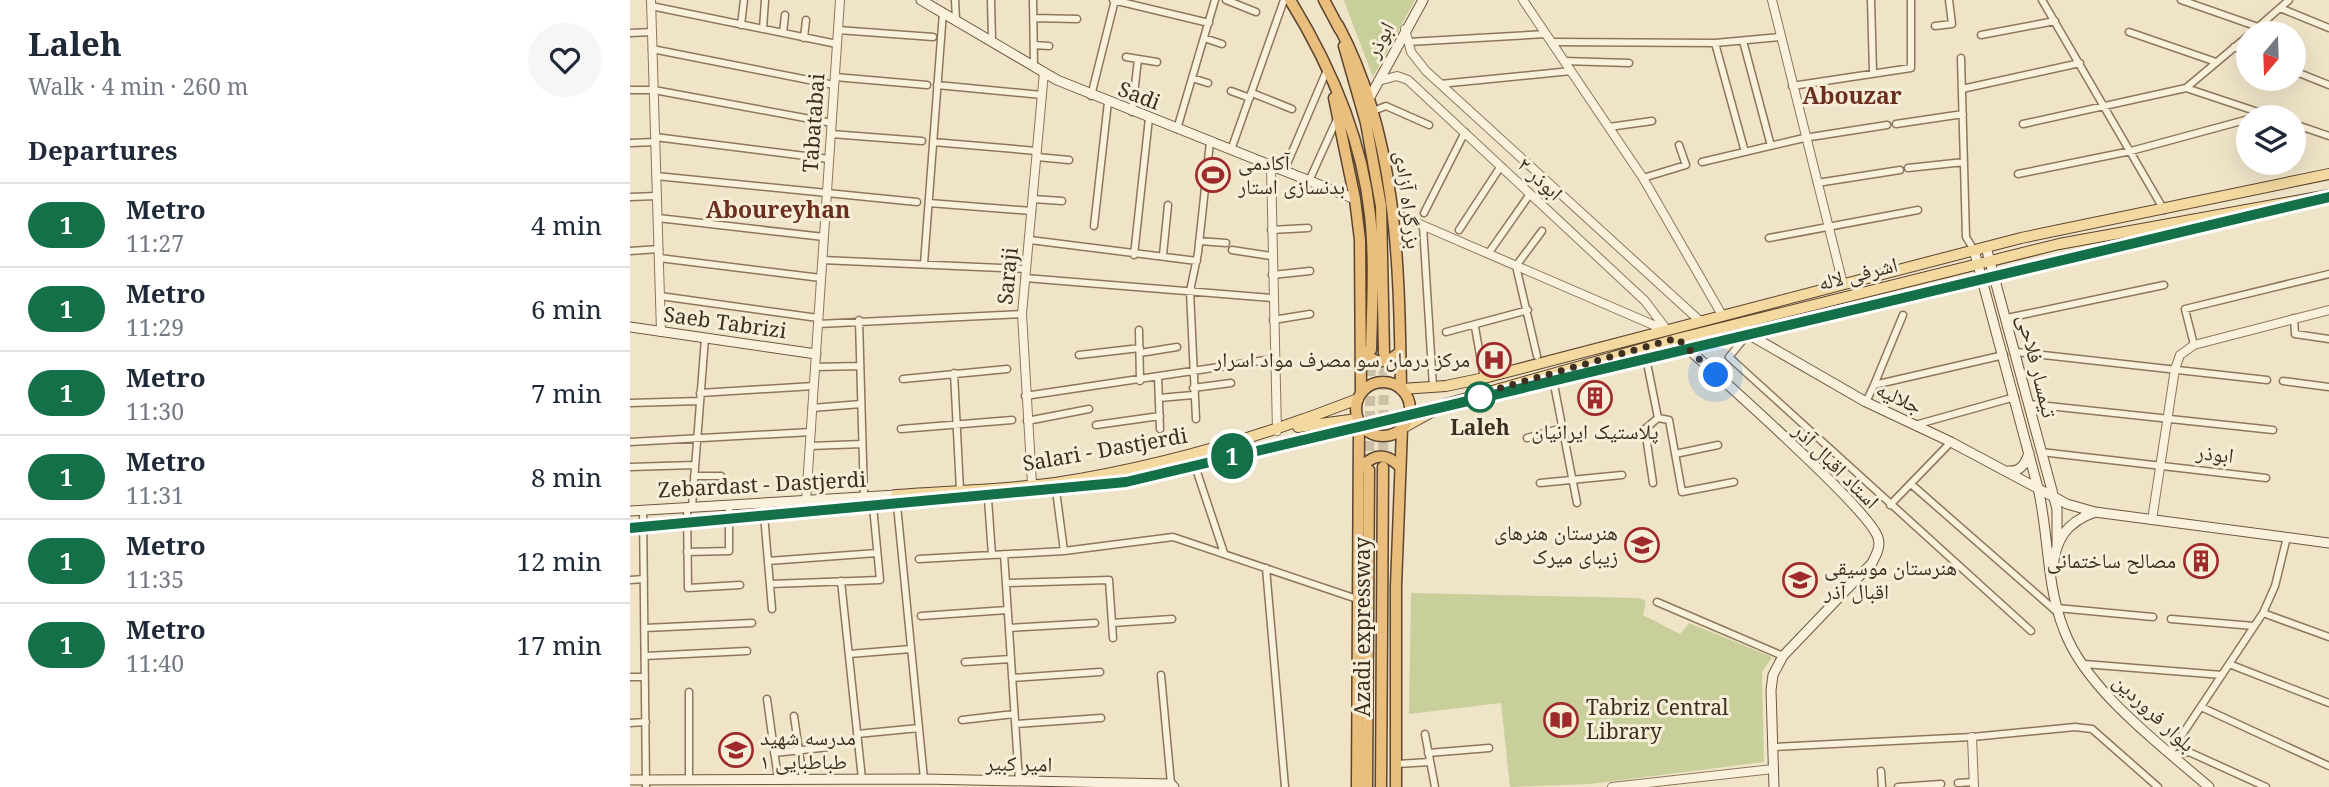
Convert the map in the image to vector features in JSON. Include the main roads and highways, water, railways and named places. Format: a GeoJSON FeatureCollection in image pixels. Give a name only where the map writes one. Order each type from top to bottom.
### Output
{"type":"FeatureCollection","features":[{"type":"Feature","properties":{"kind":"highway"},"geometry":{"type":"LineString","coordinates":[[1290,0],[1328,73],[1356,141],[1370,215],[1367,351],[1359,396],[1358,421],[1365,468],[1357,787]]}},
{"type":"Feature","properties":{"kind":"highway"},"geometry":{"type":"LineString","coordinates":[[1324,0],[1338,25],[1366,123],[1381,206],[1384,353]]}},
{"type":"Feature","properties":{"kind":"highway","name":"بزرگراه آزادی"},"geometry":{"type":"LineString","coordinates":[[1338,25],[1355,56],[1370,97],[1394,213],[1401,389]]}},
{"type":"Feature","properties":{"kind":"highway"},"geometry":{"type":"LineString","coordinates":[[1328,73],[1356,199],[1367,351],[1370,359],[1382,363],[1400,352]]}},
{"type":"Feature","properties":{"kind":"highway"},"geometry":{"type":"LineString","coordinates":[[1359,396],[1368,387],[1385,382],[1401,389],[1410,403],[1404,427],[1400,467],[1396,787]]}},
{"type":"Feature","properties":{"kind":"highway"},"geometry":{"type":"LineString","coordinates":[[1358,421],[1365,430],[1381,437],[1389,436],[1404,427]]}},
{"type":"Feature","properties":{"kind":"highway"},"geometry":{"type":"LineString","coordinates":[[1365,468],[1370,458],[1381,456],[1392,459],[1400,467]]}},
{"type":"Feature","properties":{"kind":"highway","name":"Azadi expressway"},"geometry":{"type":"LineString","coordinates":[[1381,787],[1382,467]]}},
{"type":"Feature","properties":{"kind":"highway","name":"Azadi expressway"},"geometry":{"type":"LineString","coordinates":[[1365,468],[1367,787]]}},
{"type":"Feature","properties":{"kind":"highway"},"geometry":{"type":"LineString","coordinates":[[1395,710],[1382,736],[1396,759]]}},
{"type":"Feature","properties":{"kind":"highway"},"geometry":{"type":"LineString","coordinates":[[1358,755],[1368,734],[1359,719]]}},
{"type":"Feature","properties":{"kind":"main road","name":"Sadi"},"geometry":{"type":"LineString","coordinates":[[921,0],[1044,72],[1091,96],[1356,199]]}},
{"type":"Feature","properties":{"kind":"main road","name":"ابوذر"},"geometry":{"type":"LineString","coordinates":[[1370,97],[1423,0]]}},
{"type":"Feature","properties":{"kind":"main road","name":"اشرفی لاله"},"geometry":{"type":"LineString","coordinates":[[1401,389],[1433,387],[1484,378],[1986,247],[2329,174]]}},
{"type":"Feature","properties":{"kind":"main road","name":"اشرفی لاله"},"geometry":{"type":"LineString","coordinates":[[1404,427],[1446,404],[1677,338],[2059,244],[2329,195]]}},
{"type":"Feature","properties":{"kind":"main road","name":"تیمسار فلاحی"},"geometry":{"type":"LineString","coordinates":[[1986,247],[2007,318],[2058,519],[2052,581]]}},
{"type":"Feature","properties":{"kind":"main road","name":"تیمسار فلاحی"},"geometry":{"type":"LineString","coordinates":[[1974,250],[2038,488],[2045,520],[2052,581]]}},
{"type":"Feature","properties":{"kind":"main road","name":"جلالیه"},"geometry":{"type":"LineString","coordinates":[[1744,322],[1748,334],[1866,402],[1951,442],[2051,495]]}},
{"type":"Feature","properties":{"kind":"main road","name":"Saeb Tabrizi"},"geometry":{"type":"LineString","coordinates":[[630,327],[816,354]]}},
{"type":"Feature","properties":{"kind":"main road","name":"استاد اقبال آذر"},"geometry":{"type":"LineString","coordinates":[[1677,338],[1850,501],[1878,536],[1879,551],[1872,563],[1783,656],[1773,675],[1771,690],[1774,787]]}},
{"type":"Feature","properties":{"kind":"main road"},"geometry":{"type":"LineString","coordinates":[[2004,355],[2016,352]]}},
{"type":"Feature","properties":{"kind":"main road","name":"Salari - Dastjerdi"},"geometry":{"type":"LineString","coordinates":[[1277,431],[1359,396]]}},
{"type":"Feature","properties":{"kind":"main road","name":"Salari - Dastjerdi"},"geometry":{"type":"LineString","coordinates":[[896,495],[1055,483],[1191,454],[1277,431],[1358,421]]}},
{"type":"Feature","properties":{"kind":"main road"},"geometry":{"type":"LineString","coordinates":[[2005,470],[2015,471],[2022,467],[2029,451]]}},
{"type":"Feature","properties":{"kind":"main road","name":"Zebardast - Dastjerdi"},"geometry":{"type":"LineString","coordinates":[[630,511],[896,495]]}},
{"type":"Feature","properties":{"kind":"main road"},"geometry":{"type":"LineString","coordinates":[[2051,495],[2095,512],[2329,543]]}},
{"type":"Feature","properties":{"kind":"main road"},"geometry":{"type":"LineString","coordinates":[[2057,547],[2071,523],[2095,512]]}},
{"type":"Feature","properties":{"kind":"main road","name":"بلوار فروردین"},"geometry":{"type":"LineString","coordinates":[[2052,581],[2064,633],[2096,682],[2127,715],[2209,787]]}},
{"type":"Feature","properties":{"kind":"main road","name":"امیر کبیر"},"geometry":{"type":"LineString","coordinates":[[630,780],[647,784],[689,780],[705,783],[778,779],[791,783],[803,779],[924,779],[961,784],[1018,781],[1065,785],[1172,786]]}},
{"type":"Feature","properties":{"kind":"tunnel"},"geometry":{"type":"LineString","coordinates":[[1369,466],[1371,350]]}},
{"type":"Feature","properties":{"kind":"tunnel"},"geometry":{"type":"LineString","coordinates":[[1383,465],[1384,355]]}},
{"type":"Feature","properties":{"kind":"metro line","name":"1"},"geometry":{"type":"LineString","coordinates":[[630,528],[1126,482],[2257,211],[2329,197]]}},
{"type":"Feature","properties":{"kind":"place","name":"آکادمی بدنسازی استار"},"geometry":{"type":"Point","coordinates":[1213,175]}},
{"type":"Feature","properties":{"kind":"place","name":"مرکز درمان سو مصرف مواد اسرار"},"geometry":{"type":"Point","coordinates":[1494,360]}},
{"type":"Feature","properties":{"kind":"place","name":"Laleh"},"geometry":{"type":"Point","coordinates":[1480,397]}},
{"type":"Feature","properties":{"kind":"place","name":"پلاستیک ایرانیان"},"geometry":{"type":"Point","coordinates":[1595,398]}},
{"type":"Feature","properties":{"kind":"place","name":"هنرستان هنرهای زیبای میرک"},"geometry":{"type":"Point","coordinates":[1642,545]}},
{"type":"Feature","properties":{"kind":"place","name":"مصالح ساختمانی"},"geometry":{"type":"Point","coordinates":[2201,561]}},
{"type":"Feature","properties":{"kind":"place","name":"هنرستان موسیقی اقبال آذر"},"geometry":{"type":"Point","coordinates":[1800,580]}},
{"type":"Feature","properties":{"kind":"place","name":"Tabriz Central Library"},"geometry":{"type":"Point","coordinates":[1561,720]}},
{"type":"Feature","properties":{"kind":"place","name":"مدرسه شهید طباطبایی ۱"},"geometry":{"type":"Point","coordinates":[736,750]}},
{"type":"Feature","properties":{"kind":"district","name":"Abouzar"},"geometry":{"type":"Point","coordinates":[1852,96]}},
{"type":"Feature","properties":{"kind":"district","name":"Aboureyhan"},"geometry":{"type":"Point","coordinates":[778,210]}}]}
